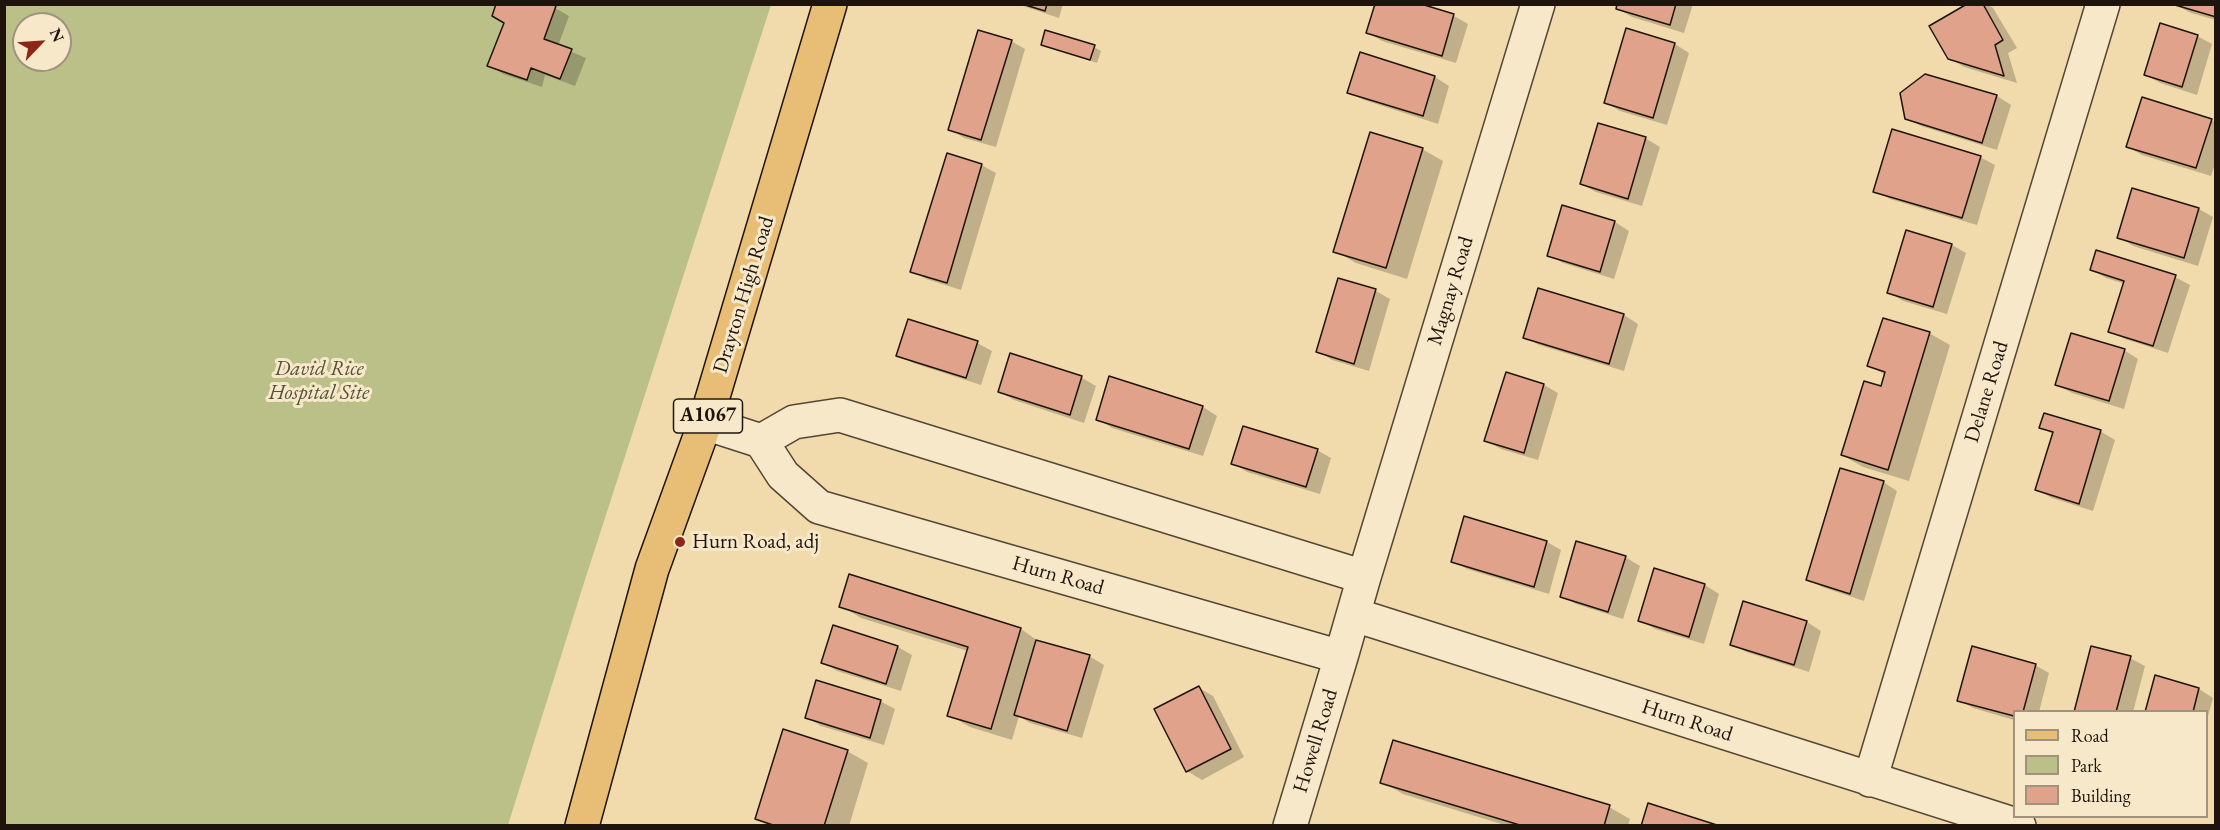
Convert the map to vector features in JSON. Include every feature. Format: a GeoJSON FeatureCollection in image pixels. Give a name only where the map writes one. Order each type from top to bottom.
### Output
{"type":"FeatureCollection","features":[{"type":"Feature","properties":{"kind":"main road","name":"Drayton High Road"},"geometry":{"type":"LineString","coordinates":[[582,825],[652,569],[705,423],[830,4]]}},
{"type":"Feature","properties":{"kind":"street","name":"Magnay Road"},"geometry":{"type":"LineString","coordinates":[[1364,577],[1538,4]]}},
{"type":"Feature","properties":{"kind":"street","name":"Delane Road"},"geometry":{"type":"LineString","coordinates":[[1870,780],[2103,4]]}},
{"type":"Feature","properties":{"kind":"street"},"geometry":{"type":"LineString","coordinates":[[705,423],[761,441],[794,422],[840,415],[1364,577],[1341,657]]}},
{"type":"Feature","properties":{"kind":"street","name":"Hurn Road"},"geometry":{"type":"LineString","coordinates":[[761,441],[783,475],[819,507],[1341,657]]}},
{"type":"Feature","properties":{"kind":"street","name":"Hurn Road"},"geometry":{"type":"LineString","coordinates":[[1354,615],[1870,780],[2019,825]]}},
{"type":"Feature","properties":{"kind":"street","name":"Howell Road"},"geometry":{"type":"LineString","coordinates":[[1290,825],[1341,657]]}},
{"type":"Feature","properties":{"kind":"green space","name":"David Rice Hospital Site"},"geometry":{"type":"Polygon","coordinates":[[[5,5],[771,5],[508,825],[5,826],[5,5]]]}},
{"type":"Feature","properties":{"kind":"building"},"geometry":{"type":"Polygon","coordinates":[[[496,4],[551,4],[556,6],[544,39],[572,49],[560,79],[531,68],[527,80],[487,66],[504,23],[492,16],[496,4]]]}},
{"type":"Feature","properties":{"kind":"building"},"geometry":{"type":"Polygon","coordinates":[[[1022,4],[1047,4],[1045,11],[1022,4]]]}},
{"type":"Feature","properties":{"kind":"building"},"geometry":{"type":"Polygon","coordinates":[[[1375,4],[1421,4],[1454,14],[1442,56],[1366,33],[1375,4]]]}},
{"type":"Feature","properties":{"kind":"building"},"geometry":{"type":"Polygon","coordinates":[[[1617,4],[1676,4],[1670,25],[1616,9],[1617,4]]]}},
{"type":"Feature","properties":{"kind":"building"},"geometry":{"type":"Polygon","coordinates":[[[1967,4],[1983,4],[2003,40],[1995,45],[2004,76],[1948,59],[1929,26],[1967,4]]]}},
{"type":"Feature","properties":{"kind":"building"},"geometry":{"type":"Polygon","coordinates":[[[2216,4],[2216,17],[2175,5],[2216,4]]]}},
{"type":"Feature","properties":{"kind":"building"},"geometry":{"type":"Polygon","coordinates":[[[2160,23],[2198,35],[2182,87],[2144,75],[2160,23]]]}},
{"type":"Feature","properties":{"kind":"building"},"geometry":{"type":"Polygon","coordinates":[[[1626,28],[1675,43],[1653,118],[1604,103],[1626,28]]]}},
{"type":"Feature","properties":{"kind":"building"},"geometry":{"type":"Polygon","coordinates":[[[978,30],[1012,40],[981,140],[948,130],[978,30]]]}},
{"type":"Feature","properties":{"kind":"building"},"geometry":{"type":"Polygon","coordinates":[[[1045,30],[1095,45],[1090,60],[1041,45],[1045,30]]]}},
{"type":"Feature","properties":{"kind":"building"},"geometry":{"type":"Polygon","coordinates":[[[1360,52],[1435,76],[1423,116],[1347,93],[1360,52]]]}},
{"type":"Feature","properties":{"kind":"building"},"geometry":{"type":"Polygon","coordinates":[[[1925,74],[1997,95],[1982,143],[1905,119],[1900,93],[1925,74]]]}},
{"type":"Feature","properties":{"kind":"building"},"geometry":{"type":"Polygon","coordinates":[[[2142,97],[2212,119],[2196,168],[2126,147],[2142,97]]]}},
{"type":"Feature","properties":{"kind":"building"},"geometry":{"type":"Polygon","coordinates":[[[1598,123],[1646,137],[1628,199],[1580,184],[1598,123]]]}},
{"type":"Feature","properties":{"kind":"building"},"geometry":{"type":"Polygon","coordinates":[[[1892,129],[1981,156],[1962,218],[1873,192],[1892,129]]]}},
{"type":"Feature","properties":{"kind":"building"},"geometry":{"type":"Polygon","coordinates":[[[1370,132],[1423,148],[1386,268],[1333,252],[1370,132]]]}},
{"type":"Feature","properties":{"kind":"building"},"geometry":{"type":"Polygon","coordinates":[[[947,153],[982,164],[947,283],[910,272],[947,153]]]}},
{"type":"Feature","properties":{"kind":"building"},"geometry":{"type":"Polygon","coordinates":[[[2132,188],[2199,208],[2184,258],[2117,238],[2132,188]]]}},
{"type":"Feature","properties":{"kind":"building"},"geometry":{"type":"Polygon","coordinates":[[[1562,205],[1615,221],[1600,272],[1547,256],[1562,205]]]}},
{"type":"Feature","properties":{"kind":"building"},"geometry":{"type":"Polygon","coordinates":[[[1906,230],[1952,244],[1933,307],[1887,293],[1906,230]]]}},
{"type":"Feature","properties":{"kind":"building"},"geometry":{"type":"Polygon","coordinates":[[[2096,250],[2176,275],[2153,346],[2108,332],[2124,281],[2090,270],[2096,250]]]}},
{"type":"Feature","properties":{"kind":"building"},"geometry":{"type":"Polygon","coordinates":[[[1338,278],[1376,289],[1354,364],[1316,352],[1338,278]]]}},
{"type":"Feature","properties":{"kind":"building"},"geometry":{"type":"Polygon","coordinates":[[[1538,288],[1624,314],[1609,364],[1523,338],[1538,288]]]}},
{"type":"Feature","properties":{"kind":"building"},"geometry":{"type":"Polygon","coordinates":[[[1883,318],[1930,332],[1888,470],[1841,455],[1864,381],[1881,386],[1885,372],[1867,366],[1883,318]]]}},
{"type":"Feature","properties":{"kind":"building"},"geometry":{"type":"Polygon","coordinates":[[[908,319],[978,341],[966,378],[896,356],[908,319]]]}},
{"type":"Feature","properties":{"kind":"building"},"geometry":{"type":"Polygon","coordinates":[[[2071,333],[2125,349],[2109,401],[2055,385],[2071,333]]]}},
{"type":"Feature","properties":{"kind":"building"},"geometry":{"type":"Polygon","coordinates":[[[1010,353],[1082,376],[1070,415],[998,392],[1010,353]]]}},
{"type":"Feature","properties":{"kind":"building"},"geometry":{"type":"Polygon","coordinates":[[[1506,372],[1544,384],[1524,453],[1484,441],[1506,372]]]}},
{"type":"Feature","properties":{"kind":"building"},"geometry":{"type":"Polygon","coordinates":[[[1109,376],[1203,406],[1189,449],[1096,420],[1109,376]]]}},
{"type":"Feature","properties":{"kind":"building"},"geometry":{"type":"Polygon","coordinates":[[[2044,413],[2101,430],[2079,504],[2035,490],[2053,432],[2039,428],[2044,413]]]}},
{"type":"Feature","properties":{"kind":"building"},"geometry":{"type":"Polygon","coordinates":[[[1243,426],[1318,449],[1306,487],[1231,464],[1243,426]]]}},
{"type":"Feature","properties":{"kind":"building"},"geometry":{"type":"Polygon","coordinates":[[[1840,468],[1884,481],[1850,594],[1806,580],[1840,468]]]}},
{"type":"Feature","properties":{"kind":"building"},"geometry":{"type":"Polygon","coordinates":[[[1464,516],[1547,541],[1534,587],[1451,562],[1464,516]]]}},
{"type":"Feature","properties":{"kind":"building"},"geometry":{"type":"Polygon","coordinates":[[[1576,541],[1626,556],[1608,612],[1560,597],[1576,541]]]}},
{"type":"Feature","properties":{"kind":"building"},"geometry":{"type":"Polygon","coordinates":[[[1654,568],[1705,584],[1689,637],[1638,621],[1654,568]]]}},
{"type":"Feature","properties":{"kind":"building"},"geometry":{"type":"Polygon","coordinates":[[[849,574],[1021,628],[991,729],[947,716],[968,647],[839,607],[849,574]]]}},
{"type":"Feature","properties":{"kind":"building"},"geometry":{"type":"Polygon","coordinates":[[[1743,601],[1807,621],[1794,665],[1730,645],[1743,601]]]}},
{"type":"Feature","properties":{"kind":"building"},"geometry":{"type":"Polygon","coordinates":[[[833,625],[898,646],[886,684],[821,663],[833,625]]]}},
{"type":"Feature","properties":{"kind":"building"},"geometry":{"type":"Polygon","coordinates":[[[1036,640],[1090,655],[1067,731],[1014,715],[1036,640]]]}},
{"type":"Feature","properties":{"kind":"building"},"geometry":{"type":"Polygon","coordinates":[[[1972,646],[2036,664],[2024,710],[2013,710],[2013,716],[1957,701],[1972,646]]]}},
{"type":"Feature","properties":{"kind":"building"},"geometry":{"type":"Polygon","coordinates":[[[2091,646],[2131,656],[2117,710],[2075,710],[2091,646]]]}},
{"type":"Feature","properties":{"kind":"building"},"geometry":{"type":"Polygon","coordinates":[[[2155,675],[2199,688],[2194,710],[2146,710],[2155,675]]]}},
{"type":"Feature","properties":{"kind":"building"},"geometry":{"type":"Polygon","coordinates":[[[816,680],[881,700],[870,738],[805,718],[816,680]]]}},
{"type":"Feature","properties":{"kind":"building"},"geometry":{"type":"Polygon","coordinates":[[[1199,686],[1231,749],[1186,772],[1154,709],[1199,686]]]}},
{"type":"Feature","properties":{"kind":"building"},"geometry":{"type":"Polygon","coordinates":[[[783,729],[848,750],[824,826],[776,826],[755,819],[783,729]]]}},
{"type":"Feature","properties":{"kind":"building"},"geometry":{"type":"Polygon","coordinates":[[[1393,740],[1610,805],[1604,826],[1523,826],[1380,783],[1393,740]]]}},
{"type":"Feature","properties":{"kind":"building"},"geometry":{"type":"Polygon","coordinates":[[[1648,803],[1720,826],[1641,826],[1648,803]]]}},
{"type":"Feature","properties":{"kind":"place","name":"Hurn Road, adj"},"geometry":{"type":"Point","coordinates":[680,542]}}]}
